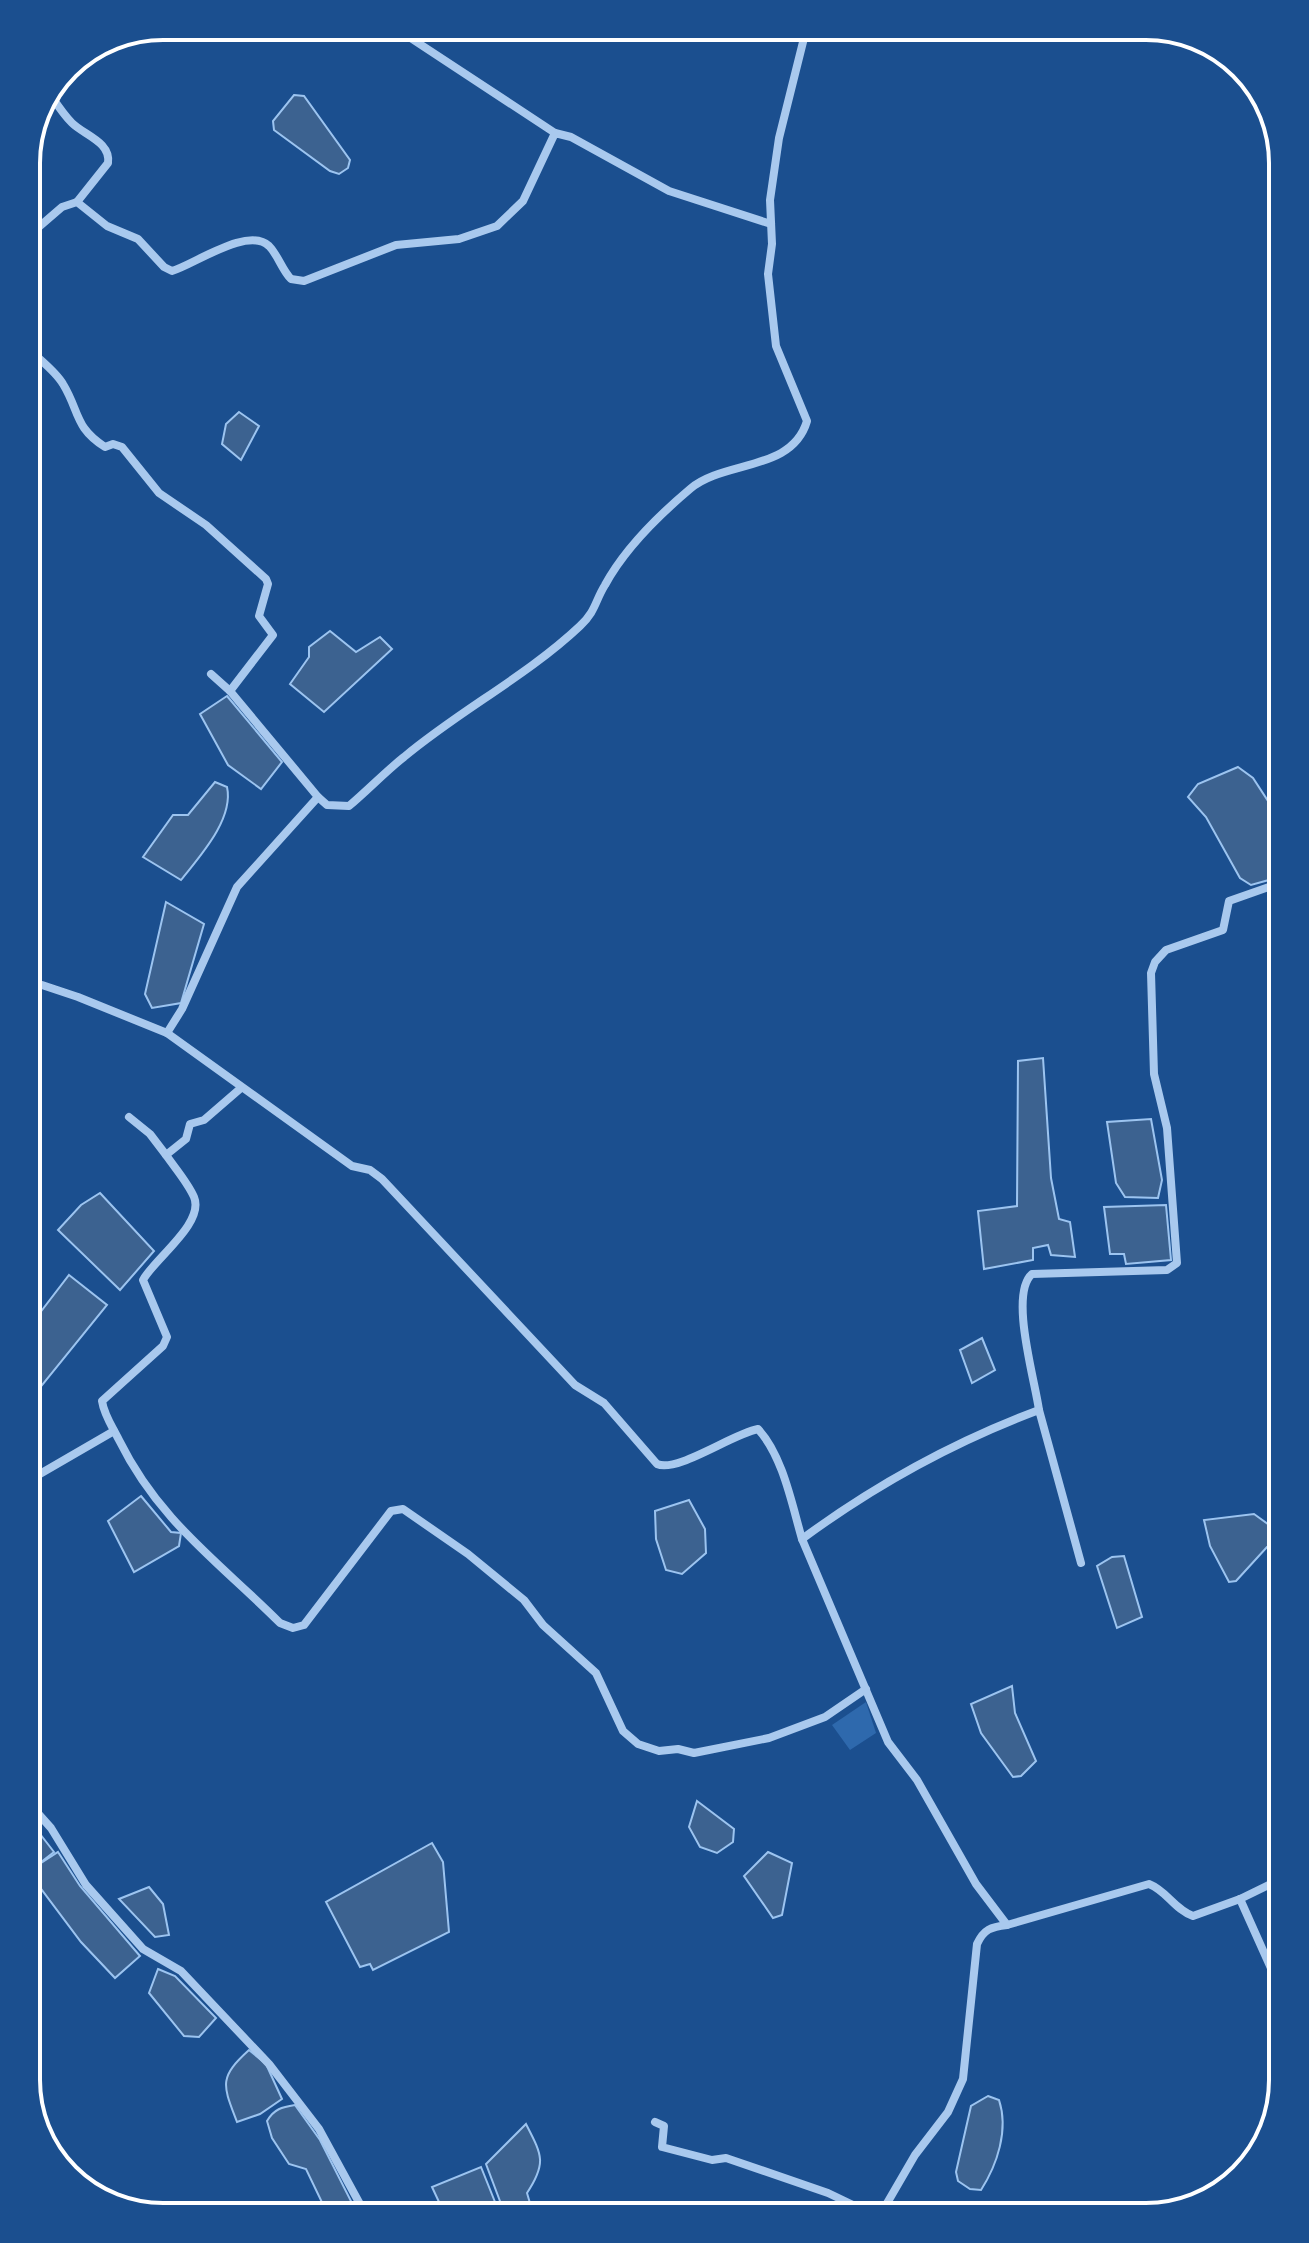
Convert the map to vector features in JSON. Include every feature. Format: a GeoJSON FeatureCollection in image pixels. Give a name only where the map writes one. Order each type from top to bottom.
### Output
{"type":"FeatureCollection","features":[{"type":"Feature","properties":{"kind":"street"},"geometry":{"type":"LineString","coordinates":[[413,40],[454,70],[555,133],[571,137],[669,191],[771,224]]}},
{"type":"Feature","properties":{"kind":"street"},"geometry":{"type":"LineString","coordinates":[[211,674],[230,691],[318,797],[327,805],[349,806],[404,757],[505,685],[581,625],[598,607],[603,586],[645,530],[693,486],[773,457],[796,442],[807,421],[773,330],[768,274],[770,200],[779,138],[804,40]]}},
{"type":"Feature","properties":{"kind":"street"},"geometry":{"type":"LineString","coordinates":[[40,226],[62,207],[77,202],[108,163],[109,157],[104,146],[72,123],[57,103]]}},
{"type":"Feature","properties":{"kind":"street"},"geometry":{"type":"LineString","coordinates":[[77,202],[107,226],[138,239],[164,267],[172,271],[229,245],[258,241],[269,246],[291,279],[304,281],[396,245],[459,239],[497,226],[523,201],[555,133]]}},
{"type":"Feature","properties":{"kind":"street"},"geometry":{"type":"LineString","coordinates":[[40,359],[62,380],[78,424],[91,438],[105,447],[113,444],[122,447],[159,493],[206,525],[266,579],[268,584],[259,616],[273,635],[230,691]]}},
{"type":"Feature","properties":{"kind":"street"},"geometry":{"type":"LineString","coordinates":[[167,1033],[237,887],[318,797]]}},
{"type":"Feature","properties":{"kind":"street"},"geometry":{"type":"LineString","coordinates":[[1081,1563],[1039,1410],[1027,1345],[1022,1291],[1032,1274],[1167,1270],[1177,1263],[1167,1128],[1154,1074],[1149,987],[1155,962],[1166,950],[1223,930],[1229,901],[1269,887]]}},
{"type":"Feature","properties":{"kind":"street"},"geometry":{"type":"LineString","coordinates":[[40,985],[167,1033],[352,1166],[370,1170],[382,1179],[575,1385],[612,1411],[657,1464],[674,1466],[745,1432],[758,1429],[766,1437],[789,1493],[802,1539],[888,1742],[917,1780],[976,1884],[1007,1925]]}},
{"type":"Feature","properties":{"kind":"street"},"geometry":{"type":"LineString","coordinates":[[166,1155],[186,1139],[190,1124],[204,1120],[241,1088]]}},
{"type":"Feature","properties":{"kind":"street"},"geometry":{"type":"LineString","coordinates":[[129,1117],[150,1134],[197,1206],[191,1222],[143,1280],[167,1337],[163,1346],[102,1401],[114,1431],[149,1493],[174,1524],[280,1623],[293,1628],[304,1625],[391,1511],[397,1508],[468,1554],[524,1600],[543,1625],[596,1673],[623,1731],[638,1744],[659,1751],[678,1749],[694,1753],[769,1738],[825,1717],[866,1689]]}},
{"type":"Feature","properties":{"kind":"street"},"geometry":{"type":"LineString","coordinates":[[802,1539],[915,1469],[1004,1422],[1039,1410]]}},
{"type":"Feature","properties":{"kind":"street"},"geometry":{"type":"LineString","coordinates":[[40,1474],[114,1431]]}},
{"type":"Feature","properties":{"kind":"street"},"geometry":{"type":"LineString","coordinates":[[40,1816],[86,1885],[143,1949],[181,1971],[269,2064],[319,2129],[359,2203]]}},
{"type":"Feature","properties":{"kind":"street"},"geometry":{"type":"LineString","coordinates":[[887,2203],[915,2155],[948,2112],[963,2079],[977,1944],[982,1934],[991,1927],[1149,1884],[1160,1888],[1179,1910],[1193,1916],[1269,1885]]}},
{"type":"Feature","properties":{"kind":"street"},"geometry":{"type":"LineString","coordinates":[[1240,1899],[1269,1964]]}},
{"type":"Feature","properties":{"kind":"street"},"geometry":{"type":"LineString","coordinates":[[655,2122],[664,2126],[662,2147],[712,2160],[726,2158],[849,2203]]}},
{"type":"Feature","properties":{"kind":"shaded area"},"geometry":{"type":"Polygon","coordinates":[[[294,95],[304,96],[350,160],[348,168],[339,174],[330,171],[274,130],[273,121],[294,95]]]}},
{"type":"Feature","properties":{"kind":"shaded area"},"geometry":{"type":"Polygon","coordinates":[[[239,412],[259,426],[241,460],[222,444],[226,424],[239,412]]]}},
{"type":"Feature","properties":{"kind":"shaded area"},"geometry":{"type":"Polygon","coordinates":[[[330,631],[356,652],[380,637],[392,649],[324,712],[290,684],[309,657],[309,647],[330,631]]]}},
{"type":"Feature","properties":{"kind":"shaded area"},"geometry":{"type":"Polygon","coordinates":[[[227,696],[282,762],[261,789],[228,765],[200,714],[227,696]]]}},
{"type":"Feature","properties":{"kind":"shaded area"},"geometry":{"type":"Polygon","coordinates":[[[1238,767],[1253,778],[1269,803],[1269,880],[1251,885],[1240,878],[1206,817],[1188,797],[1198,784],[1238,767]]]}},
{"type":"Feature","properties":{"kind":"shaded area"},"geometry":{"type":"Polygon","coordinates":[[[215,782],[227,787],[228,799],[221,824],[181,880],[143,857],[173,815],[188,815],[215,782]]]}},
{"type":"Feature","properties":{"kind":"shaded area"},"geometry":{"type":"Polygon","coordinates":[[[166,902],[204,924],[181,1003],[152,1008],[145,994],[166,902]]]}},
{"type":"Feature","properties":{"kind":"shaded area"},"geometry":{"type":"Polygon","coordinates":[[[1043,1058],[1051,1178],[1059,1219],[1070,1222],[1075,1257],[1051,1255],[1048,1245],[1033,1248],[1033,1260],[984,1269],[978,1211],[1017,1206],[1018,1061],[1043,1058]]]}},
{"type":"Feature","properties":{"kind":"shaded area"},"geometry":{"type":"Polygon","coordinates":[[[1151,1119],[1162,1180],[1158,1198],[1125,1197],[1116,1183],[1107,1122],[1151,1119]]]}},
{"type":"Feature","properties":{"kind":"shaded area"},"geometry":{"type":"Polygon","coordinates":[[[100,1193],[154,1251],[120,1290],[58,1230],[81,1205],[100,1193]]]}},
{"type":"Feature","properties":{"kind":"shaded area"},"geometry":{"type":"Polygon","coordinates":[[[1166,1205],[1171,1260],[1126,1264],[1124,1254],[1110,1254],[1104,1207],[1166,1205]]]}},
{"type":"Feature","properties":{"kind":"shaded area"},"geometry":{"type":"Polygon","coordinates":[[[69,1275],[107,1305],[40,1388],[40,1313],[69,1275]]]}},
{"type":"Feature","properties":{"kind":"shaded area"},"geometry":{"type":"Polygon","coordinates":[[[982,1338],[995,1370],[972,1383],[960,1350],[982,1338]]]}},
{"type":"Feature","properties":{"kind":"shaded area"},"geometry":{"type":"Polygon","coordinates":[[[141,1496],[171,1532],[181,1533],[179,1546],[134,1572],[108,1521],[141,1496]]]}},
{"type":"Feature","properties":{"kind":"shaded area"},"geometry":{"type":"Polygon","coordinates":[[[689,1500],[705,1529],[706,1553],[682,1574],[666,1570],[656,1539],[655,1511],[689,1500]]]}},
{"type":"Feature","properties":{"kind":"shaded area"},"geometry":{"type":"Polygon","coordinates":[[[1254,1514],[1269,1525],[1269,1547],[1236,1581],[1229,1582],[1210,1546],[1204,1520],[1254,1514]]]}},
{"type":"Feature","properties":{"kind":"shaded area"},"geometry":{"type":"Polygon","coordinates":[[[1124,1556],[1142,1617],[1117,1628],[1097,1566],[1112,1557],[1124,1556]]]}},
{"type":"Feature","properties":{"kind":"shaded area"},"geometry":{"type":"Polygon","coordinates":[[[1012,1686],[1015,1713],[1036,1761],[1021,1776],[1013,1777],[981,1733],[971,1704],[1012,1686]]]}},
{"type":"Feature","properties":{"kind":"shaded area"},"geometry":{"type":"Polygon","coordinates":[[[866,1702],[876,1733],[850,1750],[832,1725],[866,1702]]]}},
{"type":"Feature","properties":{"kind":"shaded area"},"geometry":{"type":"Polygon","coordinates":[[[697,1801],[734,1829],[733,1842],[717,1853],[700,1847],[689,1827],[697,1801]]]}},
{"type":"Feature","properties":{"kind":"shaded area"},"geometry":{"type":"Polygon","coordinates":[[[40,1834],[54,1852],[40,1863],[40,1834]]]}},
{"type":"Feature","properties":{"kind":"shaded area"},"geometry":{"type":"Polygon","coordinates":[[[432,1843],[443,1862],[449,1932],[373,1970],[370,1964],[360,1967],[326,1902],[432,1843]]]}},
{"type":"Feature","properties":{"kind":"shaded area"},"geometry":{"type":"Polygon","coordinates":[[[58,1852],[80,1886],[140,1956],[115,1978],[81,1942],[40,1887],[40,1864],[58,1852]]]}},
{"type":"Feature","properties":{"kind":"shaded area"},"geometry":{"type":"Polygon","coordinates":[[[768,1852],[792,1863],[782,1915],[773,1918],[744,1876],[768,1852]]]}},
{"type":"Feature","properties":{"kind":"shaded area"},"geometry":{"type":"Polygon","coordinates":[[[149,1887],[163,1904],[169,1935],[155,1937],[119,1899],[149,1887]]]}},
{"type":"Feature","properties":{"kind":"shaded area"},"geometry":{"type":"Polygon","coordinates":[[[158,1969],[175,1976],[216,2018],[199,2037],[184,2036],[149,1993],[158,1969]]]}},
{"type":"Feature","properties":{"kind":"shaded area"},"geometry":{"type":"Polygon","coordinates":[[[249,2050],[266,2064],[282,2099],[260,2114],[237,2122],[226,2083],[232,2068],[249,2050]]]}},
{"type":"Feature","properties":{"kind":"shaded area"},"geometry":{"type":"Polygon","coordinates":[[[988,2096],[999,2100],[1002,2111],[1000,2147],[981,2190],[970,2189],[958,2181],[956,2172],[971,2106],[988,2096]]]}},
{"type":"Feature","properties":{"kind":"shaded area"},"geometry":{"type":"Polygon","coordinates":[[[295,2105],[320,2140],[352,2203],[322,2203],[306,2169],[289,2164],[272,2138],[267,2121],[272,2114],[295,2105]]]}},
{"type":"Feature","properties":{"kind":"shaded area"},"geometry":{"type":"Polygon","coordinates":[[[526,2124],[540,2159],[538,2174],[527,2193],[530,2203],[501,2203],[486,2164],[526,2124]]]}},
{"type":"Feature","properties":{"kind":"shaded area"},"geometry":{"type":"Polygon","coordinates":[[[481,2167],[495,2203],[439,2203],[432,2187],[481,2167]]]}}]}
